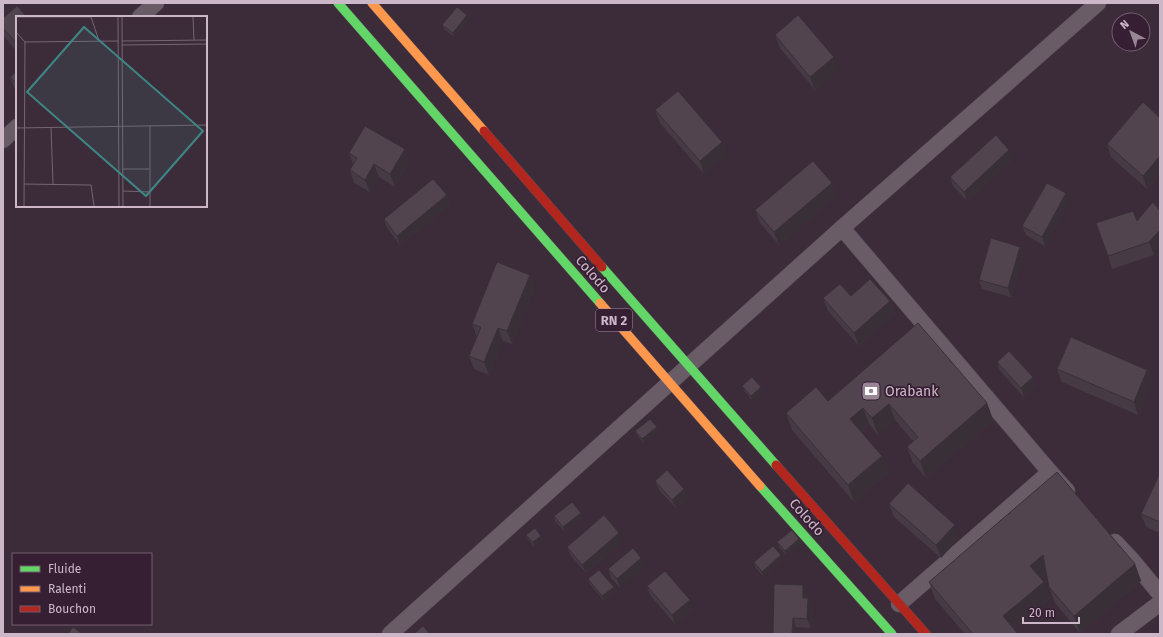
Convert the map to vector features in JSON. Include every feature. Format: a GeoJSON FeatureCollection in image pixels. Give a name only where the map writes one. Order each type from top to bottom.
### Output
{"type":"FeatureCollection","features":[{"type":"Feature","properties":{"kind":"main road","name":"Colodo"},"geometry":{"type":"LineString","coordinates":[[338,3],[669,383],[892,634]]}},
{"type":"Feature","properties":{"kind":"main road","name":"Colodo"},"geometry":{"type":"LineString","coordinates":[[372,3],[688,366],[926,634]]}},
{"type":"Feature","properties":{"kind":"street"},"geometry":{"type":"LineString","coordinates":[[390,634],[842,228],[1098,3]]}},
{"type":"Feature","properties":{"kind":"street"},"geometry":{"type":"LineString","coordinates":[[141,16],[151,4]]}},
{"type":"Feature","properties":{"kind":"street"},"geometry":{"type":"LineString","coordinates":[[3,140],[16,129]]}},
{"type":"Feature","properties":{"kind":"street"},"geometry":{"type":"LineString","coordinates":[[842,228],[1075,500]]}},
{"type":"Feature","properties":{"kind":"street"},"geometry":{"type":"LineString","coordinates":[[899,604],[1050,472]]}},
{"type":"Feature","properties":{"kind":"street"},"geometry":{"type":"LineString","coordinates":[[1106,533],[1132,560],[1160,594]]}},
{"type":"Feature","properties":{"kind":"street"},"geometry":{"type":"LineString","coordinates":[[1119,634],[1160,603]]}},
{"type":"Feature","properties":{"kind":"building"},"geometry":{"type":"Polygon","coordinates":[[[17,6],[26,16],[16,16],[16,43],[3,28],[3,18],[17,6]]]}},
{"type":"Feature","properties":{"kind":"building"},"geometry":{"type":"Polygon","coordinates":[[[457,7],[467,15],[453,33],[442,25],[457,7]]]}},
{"type":"Feature","properties":{"kind":"building"},"geometry":{"type":"Polygon","coordinates":[[[798,15],[834,57],[810,77],[775,35],[798,15]]]}},
{"type":"Feature","properties":{"kind":"building"},"geometry":{"type":"Polygon","coordinates":[[[16,72],[16,83],[10,77],[16,72]]]}},
{"type":"Feature","properties":{"kind":"building"},"geometry":{"type":"Polygon","coordinates":[[[678,91],[722,142],[700,161],[655,110],[678,91]]]}},
{"type":"Feature","properties":{"kind":"building"},"geometry":{"type":"Polygon","coordinates":[[[1143,102],[1160,118],[1160,156],[1143,176],[1107,144],[1143,102]]]}},
{"type":"Feature","properties":{"kind":"building"},"geometry":{"type":"Polygon","coordinates":[[[365,126],[405,149],[390,174],[374,164],[365,180],[350,170],[357,158],[349,153],[365,126]]]}},
{"type":"Feature","properties":{"kind":"building"},"geometry":{"type":"Polygon","coordinates":[[[996,135],[1009,150],[964,192],[950,177],[996,135]]]}},
{"type":"Feature","properties":{"kind":"building"},"geometry":{"type":"Polygon","coordinates":[[[813,161],[832,183],[774,232],[755,210],[813,161]]]}},
{"type":"Feature","properties":{"kind":"building"},"geometry":{"type":"Polygon","coordinates":[[[433,179],[447,195],[397,236],[384,219],[433,179]]]}},
{"type":"Feature","properties":{"kind":"building"},"geometry":{"type":"Polygon","coordinates":[[[1047,183],[1066,193],[1042,237],[1022,226],[1047,183]]]}},
{"type":"Feature","properties":{"kind":"building"},"geometry":{"type":"Polygon","coordinates":[[[1153,202],[1160,211],[1160,230],[1149,242],[1108,256],[1096,223],[1133,211],[1137,221],[1153,202]]]}},
{"type":"Feature","properties":{"kind":"building"},"geometry":{"type":"Polygon","coordinates":[[[991,238],[1020,247],[1008,288],[979,280],[991,238]]]}},
{"type":"Feature","properties":{"kind":"building"},"geometry":{"type":"Polygon","coordinates":[[[497,262],[530,275],[507,331],[498,328],[484,362],[469,356],[481,327],[472,324],[497,262]]]}},
{"type":"Feature","properties":{"kind":"building"},"geometry":{"type":"Polygon","coordinates":[[[870,279],[890,301],[854,333],[823,298],[840,284],[851,296],[870,279]]]}},
{"type":"Feature","properties":{"kind":"building"},"geometry":{"type":"Polygon","coordinates":[[[918,323],[987,403],[920,461],[907,447],[918,437],[889,404],[872,418],[863,408],[850,419],[882,456],[848,485],[786,413],[816,387],[828,401],[918,323]]]}},
{"type":"Feature","properties":{"kind":"building"},"geometry":{"type":"Polygon","coordinates":[[[1071,337],[1147,370],[1134,402],[1057,369],[1071,337]]]}},
{"type":"Feature","properties":{"kind":"building"},"geometry":{"type":"Polygon","coordinates":[[[1009,351],[1033,377],[1021,388],[997,362],[1009,351]]]}},
{"type":"Feature","properties":{"kind":"building"},"geometry":{"type":"Polygon","coordinates":[[[752,377],[761,387],[751,396],[742,386],[752,377]]]}},
{"type":"Feature","properties":{"kind":"building"},"geometry":{"type":"Polygon","coordinates":[[[650,419],[657,427],[642,439],[635,431],[650,419]]]}},
{"type":"Feature","properties":{"kind":"building"},"geometry":{"type":"Polygon","coordinates":[[[667,470],[684,489],[672,500],[655,481],[667,470]]]}},
{"type":"Feature","properties":{"kind":"building"},"geometry":{"type":"Polygon","coordinates":[[[1057,472],[1135,564],[1074,616],[1049,587],[1043,555],[1030,566],[1044,582],[1003,616],[1018,634],[973,634],[929,582],[1057,472]]]}},
{"type":"Feature","properties":{"kind":"building"},"geometry":{"type":"Polygon","coordinates":[[[1160,473],[1160,522],[1141,514],[1160,473]]]}},
{"type":"Feature","properties":{"kind":"building"},"geometry":{"type":"Polygon","coordinates":[[[908,483],[955,525],[936,545],[889,504],[908,483]]]}},
{"type":"Feature","properties":{"kind":"building"},"geometry":{"type":"Polygon","coordinates":[[[572,502],[581,513],[563,527],[554,516],[572,502]]]}},
{"type":"Feature","properties":{"kind":"building"},"geometry":{"type":"Polygon","coordinates":[[[604,515],[619,533],[582,565],[567,547],[604,515]]]}},
{"type":"Feature","properties":{"kind":"building"},"geometry":{"type":"Polygon","coordinates":[[[535,528],[541,536],[533,542],[526,535],[535,528]]]}},
{"type":"Feature","properties":{"kind":"building"},"geometry":{"type":"Polygon","coordinates":[[[792,530],[799,539],[785,551],[777,542],[792,530]]]}},
{"type":"Feature","properties":{"kind":"building"},"geometry":{"type":"Polygon","coordinates":[[[773,546],[781,555],[762,572],[754,562],[773,546]]]}},
{"type":"Feature","properties":{"kind":"building"},"geometry":{"type":"Polygon","coordinates":[[[633,548],[641,558],[617,579],[608,569],[633,548]]]}},
{"type":"Feature","properties":{"kind":"building"},"geometry":{"type":"Polygon","coordinates":[[[599,570],[614,587],[602,596],[588,579],[599,570]]]}},
{"type":"Feature","properties":{"kind":"building"},"geometry":{"type":"Polygon","coordinates":[[[665,571],[690,600],[672,615],[647,586],[665,571]]]}},
{"type":"Feature","properties":{"kind":"building"},"geometry":{"type":"Polygon","coordinates":[[[774,584],[803,585],[803,598],[808,598],[807,619],[793,618],[792,634],[773,634],[774,584]]]}},
{"type":"Feature","properties":{"kind":"building"},"geometry":{"type":"Polygon","coordinates":[[[423,626],[430,634],[414,634],[423,626]]]}},
{"type":"Feature","properties":{"kind":"building"},"geometry":{"type":"Polygon","coordinates":[[[73,627],[82,634],[68,634],[73,627]]]}},
{"type":"Feature","properties":{"kind":"traffic: fast"},"geometry":{"type":"LineString","coordinates":[[338,3],[600,303]]}},
{"type":"Feature","properties":{"kind":"traffic: fast"},"geometry":{"type":"LineString","coordinates":[[602,267],[776,465]]}},
{"type":"Feature","properties":{"kind":"traffic: fast"},"geometry":{"type":"LineString","coordinates":[[760,486],[892,634]]}},
{"type":"Feature","properties":{"kind":"traffic: slow"},"geometry":{"type":"LineString","coordinates":[[372,3],[484,131]]}},
{"type":"Feature","properties":{"kind":"traffic: slow"},"geometry":{"type":"LineString","coordinates":[[600,303],[760,486]]}},
{"type":"Feature","properties":{"kind":"traffic: jam"},"geometry":{"type":"LineString","coordinates":[[484,131],[602,267]]}},
{"type":"Feature","properties":{"kind":"traffic: jam"},"geometry":{"type":"LineString","coordinates":[[776,465],[926,634]]}},
{"type":"Feature","properties":{"kind":"place","name":"Orabank"},"geometry":{"type":"Point","coordinates":[871,391]}}]}
